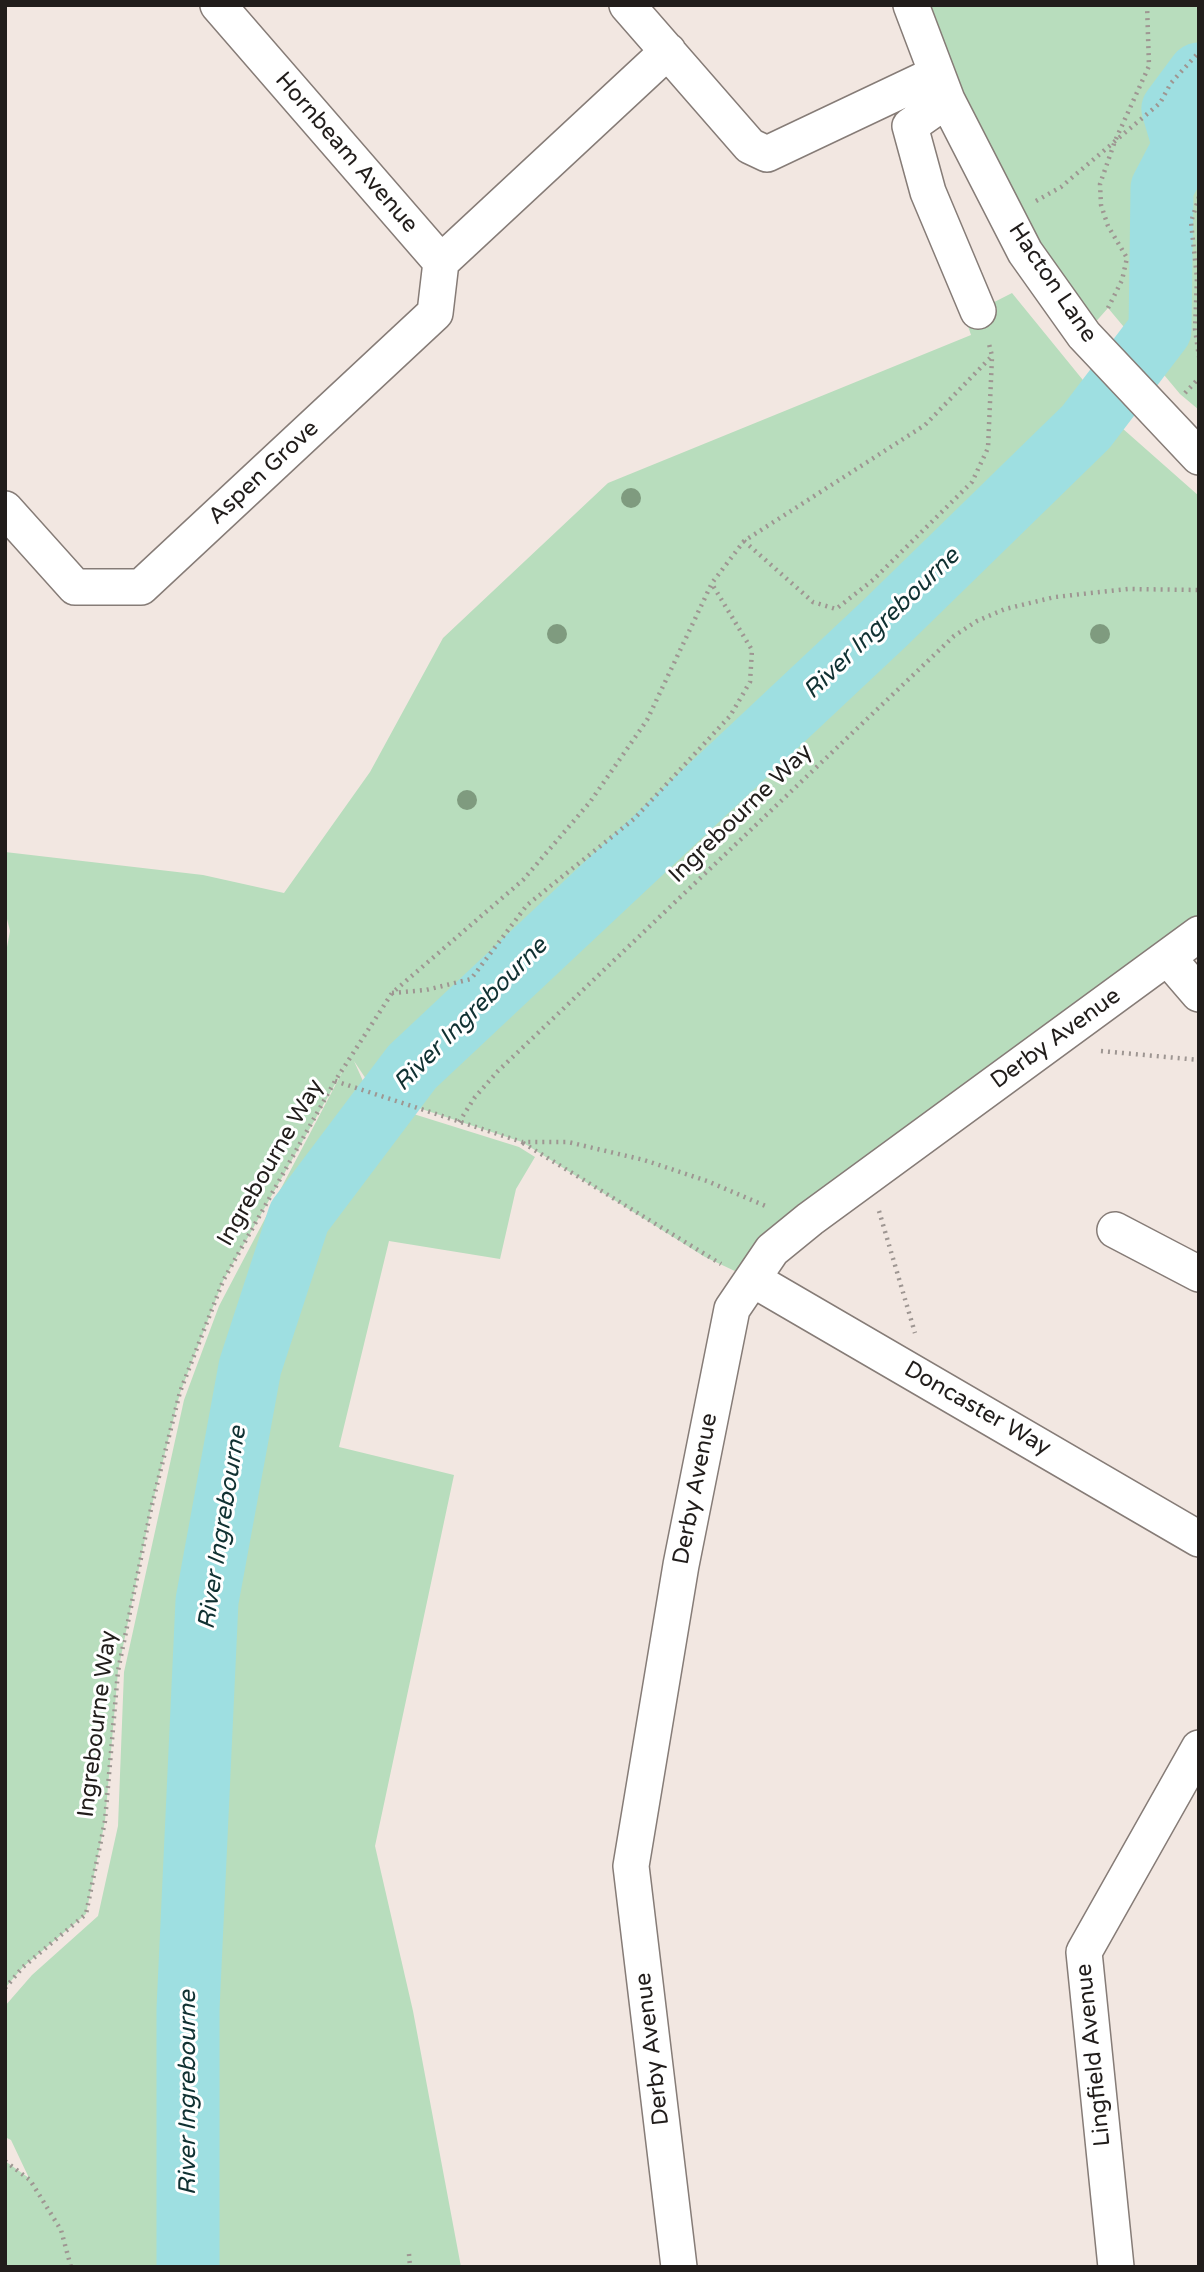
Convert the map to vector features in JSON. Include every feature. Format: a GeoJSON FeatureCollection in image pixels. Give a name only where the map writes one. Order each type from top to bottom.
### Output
{"type":"FeatureCollection","features":[{"type":"Feature","properties":{"kind":"street","name":"Hornbeam Avenue"},"geometry":{"type":"LineString","coordinates":[[218,5],[441,262]]}},
{"type":"Feature","properties":{"kind":"street"},"geometry":{"type":"LineString","coordinates":[[627,5],[750,146],[767,154],[941,87]]}},
{"type":"Feature","properties":{"kind":"street","name":"Hacton Lane"},"geometry":{"type":"LineString","coordinates":[[911,5],[941,87],[1025,252],[1084,335],[1199,457]]}},
{"type":"Feature","properties":{"kind":"street"},"geometry":{"type":"LineString","coordinates":[[441,262],[668,51]]}},
{"type":"Feature","properties":{"kind":"street"},"geometry":{"type":"LineString","coordinates":[[941,87],[910,126],[928,192],[978,311]]}},
{"type":"Feature","properties":{"kind":"street","name":"Aspen Grove"},"geometry":{"type":"LineString","coordinates":[[5,509],[75,587],[141,587],[435,313],[441,262]]}},
{"type":"Feature","properties":{"kind":"street","name":"Derby Avenue"},"geometry":{"type":"LineString","coordinates":[[679,2267],[631,1866],[681,1565],[732,1310],[772,1250],[810,1219],[1199,934]]}},
{"type":"Feature","properties":{"kind":"street"},"geometry":{"type":"LineString","coordinates":[[1168,958],[1199,995]]}},
{"type":"Feature","properties":{"kind":"street"},"geometry":{"type":"LineString","coordinates":[[1115,1230],[1199,1274]]}},
{"type":"Feature","properties":{"kind":"street","name":"Doncaster Way"},"geometry":{"type":"LineString","coordinates":[[754,1280],[1199,1539]]}},
{"type":"Feature","properties":{"kind":"street","name":"Lingfield Avenue"},"geometry":{"type":"LineString","coordinates":[[1116,2267],[1084,1952],[1199,1748]]}},
{"type":"Feature","properties":{"kind":"path"},"geometry":{"type":"LineString","coordinates":[[1084,335],[1108,308],[1122,280],[1127,258],[1108,226],[1101,205],[1100,184],[1115,141],[1149,66],[1147,5]]}},
{"type":"Feature","properties":{"kind":"path"},"geometry":{"type":"LineString","coordinates":[[1007,216],[1061,187],[1160,103],[1171,83],[1199,52]]}},
{"type":"Feature","properties":{"kind":"path"},"geometry":{"type":"LineString","coordinates":[[1199,197],[1191,222],[1197,278],[1195,329],[1199,357]]}},
{"type":"Feature","properties":{"kind":"path"},"geometry":{"type":"LineString","coordinates":[[744,541],[813,602],[836,609],[873,580],[972,482],[988,448],[992,356],[978,311]]}},
{"type":"Feature","properties":{"kind":"path"},"geometry":{"type":"LineString","coordinates":[[335,1081],[392,993],[523,880],[590,802],[647,720],[712,583],[744,541],[925,425],[992,356]]}},
{"type":"Feature","properties":{"kind":"path"},"geometry":{"type":"LineString","coordinates":[[1180,399],[1199,378]]}},
{"type":"Feature","properties":{"kind":"path"},"geometry":{"type":"LineString","coordinates":[[392,993],[426,990],[471,979],[527,905],[634,819],[730,716],[750,682],[752,650],[712,583]]}},
{"type":"Feature","properties":{"kind":"path","name":"Ingrebourne Way"},"geometry":{"type":"LineString","coordinates":[[5,1988],[23,1967],[86,1914],[105,1821],[118,1671],[151,1509],[180,1392],[223,1281],[335,1081],[459,1122],[475,1097],[498,1071],[954,636],[977,621],[1005,609],[1055,597],[1128,589],[1199,590]]}},
{"type":"Feature","properties":{"kind":"path"},"geometry":{"type":"LineString","coordinates":[[1063,1034],[1087,1050],[1199,1060]]}},
{"type":"Feature","properties":{"kind":"path"},"geometry":{"type":"LineString","coordinates":[[459,1122],[522,1142],[705,1257],[754,1280]]}},
{"type":"Feature","properties":{"kind":"path"},"geometry":{"type":"LineString","coordinates":[[522,1142],[568,1142],[644,1160],[707,1181],[783,1213],[798,1205],[810,1219]]}},
{"type":"Feature","properties":{"kind":"path"},"geometry":{"type":"LineString","coordinates":[[869,1174],[929,1381]]}},
{"type":"Feature","properties":{"kind":"path"},"geometry":{"type":"LineString","coordinates":[[5,2161],[30,2180],[61,2230],[71,2267]]}},
{"type":"Feature","properties":{"kind":"path"},"geometry":{"type":"LineString","coordinates":[[409,2254],[410,2267]]}},
{"type":"Feature","properties":{"kind":"green space"},"geometry":{"type":"Polygon","coordinates":[[[911,5],[1199,5],[1199,410],[1180,394],[1108,308],[1084,335],[911,5]]]}},
{"type":"Feature","properties":{"kind":"green space"},"geometry":{"type":"Polygon","coordinates":[[[1012,293],[1122,428],[1199,496],[1199,934],[754,1280],[705,1257],[522,1142],[376,1094],[354,1061],[372,1101],[519,1147],[535,1157],[516,1189],[500,1259],[389,1241],[339,1447],[454,1475],[375,1846],[413,2011],[461,2267],[5,2267],[5,2161],[29,2178],[11,2140],[5,2137],[5,2006],[32,1975],[98,1916],[118,1826],[124,1672],[184,1400],[219,1306],[346,1065],[223,1281],[180,1393],[151,1509],[118,1671],[105,1821],[86,1914],[23,1967],[5,1988],[5,958],[10,931],[5,911],[5,852],[203,875],[284,893],[370,772],[443,638],[608,483],[971,335],[965,317],[1012,293]]]}},
{"type":"Feature","properties":{"kind":"waterway","name":"River Ingrebourne"},"geometry":{"type":"LineString","coordinates":[[188,2267],[188,2009],[207,1601],[250,1367],[299,1217],[412,1067],[885,623],[1086,427],[1160,330],[1162,188],[1184,146],[1173,109],[1199,74]]}}]}
